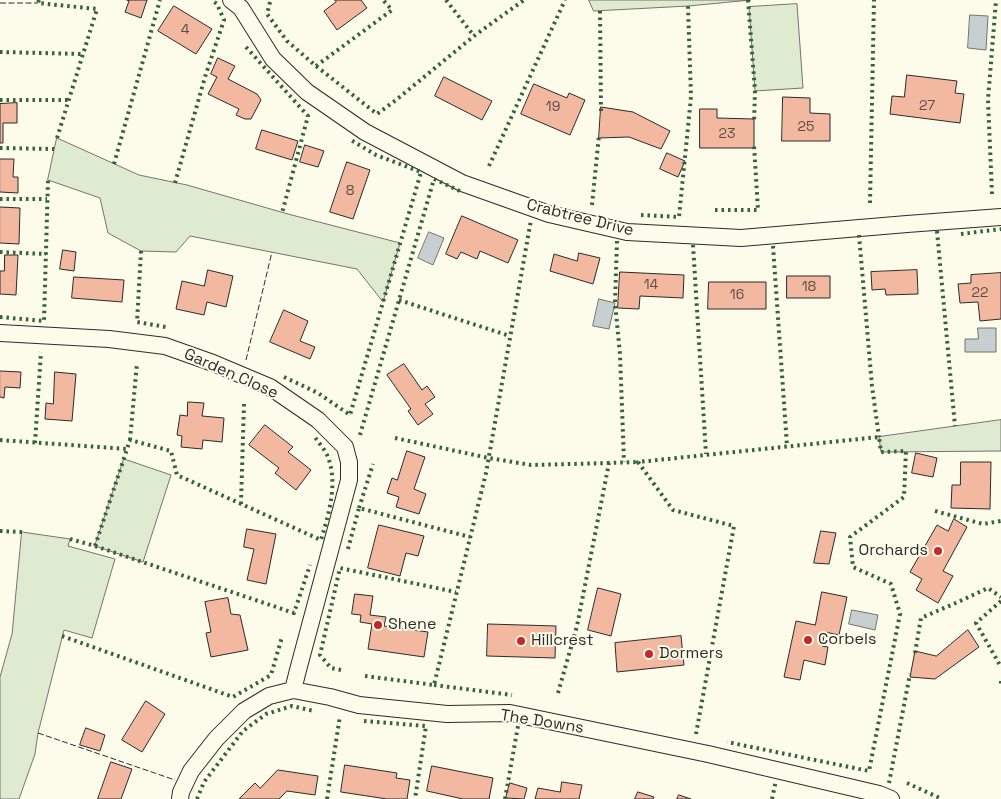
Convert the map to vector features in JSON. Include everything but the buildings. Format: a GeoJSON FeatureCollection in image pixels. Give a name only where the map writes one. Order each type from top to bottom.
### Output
{"type":"FeatureCollection","features":[{"type":"Feature","properties":{"kind":"street","name":"Crabtree Drive"},"geometry":{"type":"LineString","coordinates":[[240,3],[273,59],[307,92],[366,132],[462,182],[548,214],[627,232],[741,238],[1001,217]]}},
{"type":"Feature","properties":{"kind":"street","name":"Garden Close"},"geometry":{"type":"LineString","coordinates":[[0,333],[109,339],[165,346],[270,387],[318,420],[345,447],[349,462],[349,480],[294,690]]}},
{"type":"Feature","properties":{"kind":"street","name":"The Downs"},"geometry":{"type":"LineString","coordinates":[[180,799],[181,792],[191,771],[216,739],[244,711],[269,696],[294,690],[359,705],[447,714],[510,713],[708,754],[879,794],[891,799]]}},
{"type":"Feature","properties":{"kind":"green space"},"geometry":{"type":"Polygon","coordinates":[[[589,0],[751,0],[688,6],[594,11],[589,0]]]}},
{"type":"Feature","properties":{"kind":"green space"},"geometry":{"type":"Polygon","coordinates":[[[797,4],[803,88],[755,91],[749,7],[797,4]]]}},
{"type":"Feature","properties":{"kind":"green space"},"geometry":{"type":"Polygon","coordinates":[[[57,138],[139,175],[187,185],[400,243],[383,302],[357,269],[190,236],[176,252],[141,251],[108,233],[100,198],[48,180],[57,138]]]}},
{"type":"Feature","properties":{"kind":"green space"},"geometry":{"type":"Polygon","coordinates":[[[1001,420],[1001,451],[881,452],[879,437],[1001,420]]]}},
{"type":"Feature","properties":{"kind":"green space"},"geometry":{"type":"Polygon","coordinates":[[[124,459],[171,475],[143,562],[95,546],[124,459]]]}},
{"type":"Feature","properties":{"kind":"green space"},"geometry":{"type":"Polygon","coordinates":[[[22,532],[70,539],[68,546],[115,559],[92,638],[64,630],[38,733],[35,754],[19,799],[0,799],[0,677],[12,634],[22,532]]]}},
{"type":"Feature","properties":{"kind":"shaded area"},"geometry":{"type":"Polygon","coordinates":[[[970,15],[988,16],[986,50],[968,48],[970,15]]]}},
{"type":"Feature","properties":{"kind":"shaded area"},"geometry":{"type":"Polygon","coordinates":[[[429,232],[444,238],[433,265],[418,258],[429,232]]]}},
{"type":"Feature","properties":{"kind":"shaded area"},"geometry":{"type":"Polygon","coordinates":[[[599,299],[615,303],[609,329],[593,326],[599,299]]]}},
{"type":"Feature","properties":{"kind":"shaded area"},"geometry":{"type":"Polygon","coordinates":[[[978,328],[996,328],[996,352],[965,352],[965,339],[978,339],[978,328]]]}},
{"type":"Feature","properties":{"kind":"shaded area"},"geometry":{"type":"Polygon","coordinates":[[[852,610],[878,615],[875,630],[849,624],[852,610]]]}},
{"type":"Feature","properties":{"kind":"hedge"},"geometry":{"type":"LineString","coordinates":[[39,0],[38,3],[97,9],[57,138]]}},
{"type":"Feature","properties":{"kind":"hedge"},"geometry":{"type":"LineString","coordinates":[[114,164],[160,0]]}},
{"type":"Feature","properties":{"kind":"hedge"},"geometry":{"type":"LineString","coordinates":[[175,183],[205,77],[224,20],[217,4],[212,0]]}},
{"type":"Feature","properties":{"kind":"hedge"},"geometry":{"type":"LineString","coordinates":[[316,66],[392,10],[383,0]]}},
{"type":"Feature","properties":{"kind":"hedge"},"geometry":{"type":"LineString","coordinates":[[446,0],[474,36]]}},
{"type":"Feature","properties":{"kind":"hedge"},"geometry":{"type":"LineString","coordinates":[[270,2],[267,14],[287,41],[377,114],[474,36],[524,0]]}},
{"type":"Feature","properties":{"kind":"hedge"},"geometry":{"type":"LineString","coordinates":[[489,166],[565,0]]}},
{"type":"Feature","properties":{"kind":"hedge"},"geometry":{"type":"LineString","coordinates":[[748,0],[755,91],[754,123]]}},
{"type":"Feature","properties":{"kind":"hedge"},"geometry":{"type":"LineString","coordinates":[[870,203],[874,0]]}},
{"type":"Feature","properties":{"kind":"hedge"},"geometry":{"type":"LineString","coordinates":[[992,194],[988,100],[996,0]]}},
{"type":"Feature","properties":{"kind":"hedge"},"geometry":{"type":"LineString","coordinates":[[641,215],[679,217],[691,97],[688,6]]}},
{"type":"Feature","properties":{"kind":"hedge"},"geometry":{"type":"LineString","coordinates":[[600,11],[601,111]]}},
{"type":"Feature","properties":{"kind":"hedge"},"geometry":{"type":"LineString","coordinates":[[246,47],[308,116],[282,213]]}},
{"type":"Feature","properties":{"kind":"hedge"},"geometry":{"type":"LineString","coordinates":[[0,52],[83,54]]}},
{"type":"Feature","properties":{"kind":"hedge"},"geometry":{"type":"LineString","coordinates":[[0,100],[69,100]]}},
{"type":"Feature","properties":{"kind":"hedge"},"geometry":{"type":"LineString","coordinates":[[592,205],[599,135]]}},
{"type":"Feature","properties":{"kind":"hedge"},"geometry":{"type":"LineString","coordinates":[[284,377],[318,393],[350,415],[421,172],[376,155],[351,140]]}},
{"type":"Feature","properties":{"kind":"hedge"},"geometry":{"type":"LineString","coordinates":[[715,210],[758,210],[754,145]]}},
{"type":"Feature","properties":{"kind":"hedge"},"geometry":{"type":"LineString","coordinates":[[0,148],[54,149]]}},
{"type":"Feature","properties":{"kind":"hedge"},"geometry":{"type":"LineString","coordinates":[[360,435],[434,179],[462,192]]}},
{"type":"Feature","properties":{"kind":"hedge"},"geometry":{"type":"LineString","coordinates":[[0,317],[44,321],[48,180]]}},
{"type":"Feature","properties":{"kind":"hedge"},"geometry":{"type":"LineString","coordinates":[[0,199],[47,199]]}},
{"type":"Feature","properties":{"kind":"hedge"},"geometry":{"type":"LineString","coordinates":[[365,676],[434,685],[486,473],[531,220]]}},
{"type":"Feature","properties":{"kind":"hedge"},"geometry":{"type":"LineString","coordinates":[[961,234],[1001,229]]}},
{"type":"Feature","properties":{"kind":"hedge"},"geometry":{"type":"LineString","coordinates":[[937,231],[955,426]]}},
{"type":"Feature","properties":{"kind":"hedge"},"geometry":{"type":"LineString","coordinates":[[859,235],[872,386],[879,437]]}},
{"type":"Feature","properties":{"kind":"hedge"},"geometry":{"type":"LineString","coordinates":[[617,241],[615,303],[620,354],[624,462]]}},
{"type":"Feature","properties":{"kind":"hedge"},"geometry":{"type":"LineString","coordinates":[[693,245],[706,454]]}},
{"type":"Feature","properties":{"kind":"hedge"},"geometry":{"type":"LineString","coordinates":[[773,246],[787,446]]}},
{"type":"Feature","properties":{"kind":"hedge"},"geometry":{"type":"LineString","coordinates":[[141,251],[137,322],[166,327]]}},
{"type":"Feature","properties":{"kind":"hedge"},"geometry":{"type":"LineString","coordinates":[[0,252],[46,254]]}},
{"type":"Feature","properties":{"kind":"hedge"},"geometry":{"type":"LineString","coordinates":[[399,300],[510,336]]}},
{"type":"Feature","properties":{"kind":"hedge"},"geometry":{"type":"LineString","coordinates":[[35,443],[41,352]]}},
{"type":"Feature","properties":{"kind":"hedge"},"geometry":{"type":"LineString","coordinates":[[130,440],[137,363]]}},
{"type":"Feature","properties":{"kind":"hedge"},"geometry":{"type":"LineString","coordinates":[[241,504],[244,403]]}},
{"type":"Feature","properties":{"kind":"hedge"},"geometry":{"type":"LineString","coordinates":[[95,546],[130,440],[171,451],[177,475],[321,540],[331,498],[332,478],[328,457],[315,437]]}},
{"type":"Feature","properties":{"kind":"hedge"},"geometry":{"type":"LineString","coordinates":[[696,734],[734,526],[673,510],[638,462],[879,437],[881,452],[906,451],[904,497],[850,537],[853,567],[891,584],[900,614],[869,771],[727,742]]}},
{"type":"Feature","properties":{"kind":"hedge"},"geometry":{"type":"LineString","coordinates":[[395,438],[531,465],[609,463]]}},
{"type":"Feature","properties":{"kind":"hedge"},"geometry":{"type":"LineString","coordinates":[[0,440],[127,449]]}},
{"type":"Feature","properties":{"kind":"hedge"},"geometry":{"type":"LineString","coordinates":[[558,693],[577,626],[609,463],[638,462]]}},
{"type":"Feature","properties":{"kind":"hedge"},"geometry":{"type":"LineString","coordinates":[[359,508],[373,464]]}},
{"type":"Feature","properties":{"kind":"hedge"},"geometry":{"type":"LineString","coordinates":[[348,549],[359,508],[470,537]]}},
{"type":"Feature","properties":{"kind":"hedge"},"geometry":{"type":"LineString","coordinates":[[935,511],[983,524],[1001,521]]}},
{"type":"Feature","properties":{"kind":"hedge"},"geometry":{"type":"LineString","coordinates":[[0,531],[22,532]]}},
{"type":"Feature","properties":{"kind":"hedge"},"geometry":{"type":"LineString","coordinates":[[70,539],[294,613],[310,565]]}},
{"type":"Feature","properties":{"kind":"hedge"},"geometry":{"type":"LineString","coordinates":[[341,670],[331,668],[320,655],[340,568],[456,592]]}},
{"type":"Feature","properties":{"kind":"hedge"},"geometry":{"type":"LineString","coordinates":[[915,653],[921,618],[988,588],[1001,597]]}},
{"type":"Feature","properties":{"kind":"hedge"},"geometry":{"type":"LineString","coordinates":[[1001,601],[976,623],[1001,667]]}},
{"type":"Feature","properties":{"kind":"hedge"},"geometry":{"type":"LineString","coordinates":[[62,636],[233,697],[271,675],[282,637]]}},
{"type":"Feature","properties":{"kind":"hedge"},"geometry":{"type":"LineString","coordinates":[[889,783],[910,674]]}},
{"type":"Feature","properties":{"kind":"hedge"},"geometry":{"type":"LineString","coordinates":[[434,685],[512,695]]}},
{"type":"Feature","properties":{"kind":"hedge"},"geometry":{"type":"LineString","coordinates":[[197,799],[204,782],[243,731],[266,714],[292,706],[314,711]]}},
{"type":"Feature","properties":{"kind":"hedge"},"geometry":{"type":"LineString","coordinates":[[327,799],[340,716]]}},
{"type":"Feature","properties":{"kind":"hedge"},"geometry":{"type":"LineString","coordinates":[[364,721],[426,726],[415,799]]}},
{"type":"Feature","properties":{"kind":"hedge"},"geometry":{"type":"LineString","coordinates":[[505,799],[518,726]]}},
{"type":"Feature","properties":{"kind":"hedge"},"geometry":{"type":"LineString","coordinates":[[772,799],[776,780]]}},
{"type":"Feature","properties":{"kind":"hedge"},"geometry":{"type":"LineString","coordinates":[[907,783],[942,799]]}},
{"type":"Feature","properties":{"kind":"fence"},"geometry":{"type":"LineString","coordinates":[[0,3],[38,3]]}},
{"type":"Feature","properties":{"kind":"fence"},"geometry":{"type":"LineString","coordinates":[[246,360],[272,252]]}},
{"type":"Feature","properties":{"kind":"fence"},"geometry":{"type":"LineString","coordinates":[[38,733],[175,780]]}},
{"type":"Feature","properties":{"kind":"place","name":"Orchards"},"geometry":{"type":"Point","coordinates":[938,551]}},
{"type":"Feature","properties":{"kind":"place","name":"Shene"},"geometry":{"type":"Point","coordinates":[378,625]}},
{"type":"Feature","properties":{"kind":"place","name":"Corbels"},"geometry":{"type":"Point","coordinates":[808,640]}},
{"type":"Feature","properties":{"kind":"place","name":"Hillcrest"},"geometry":{"type":"Point","coordinates":[521,641]}},
{"type":"Feature","properties":{"kind":"place","name":"Dormers"},"geometry":{"type":"Point","coordinates":[649,654]}}]}
